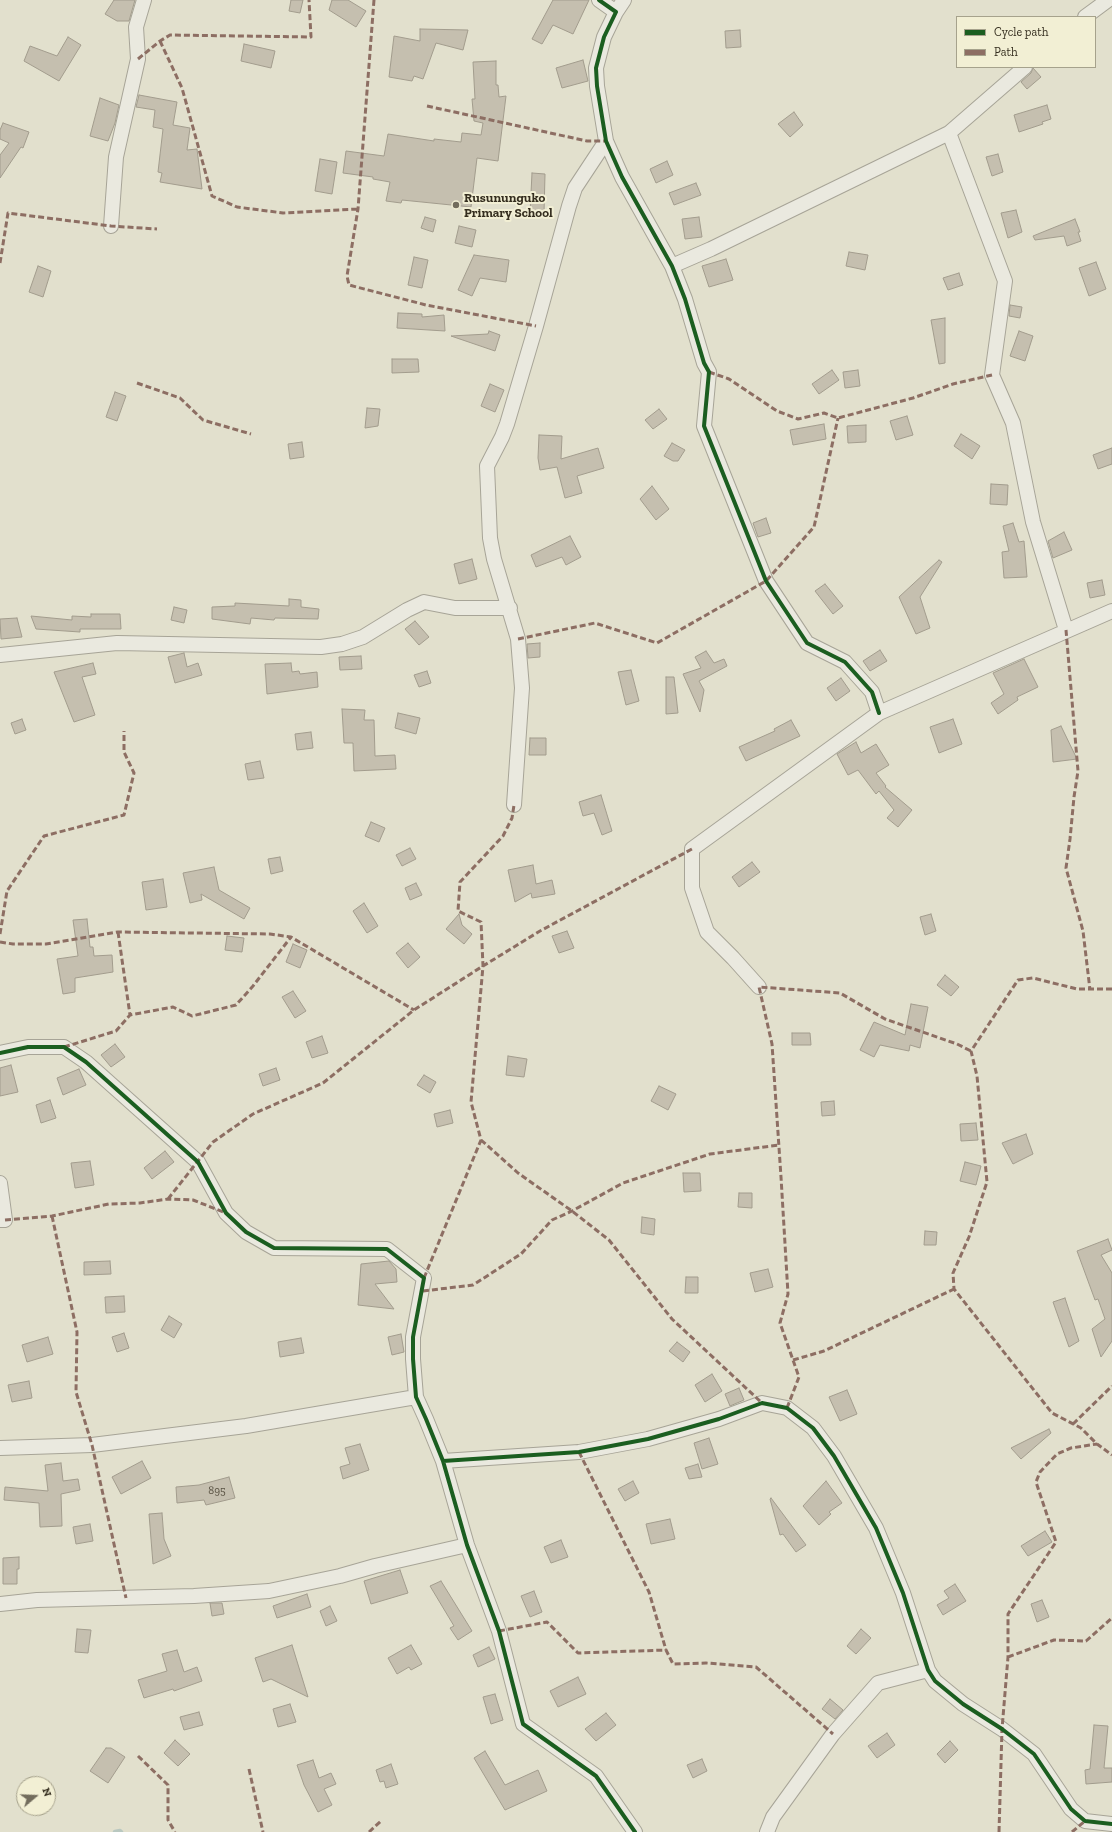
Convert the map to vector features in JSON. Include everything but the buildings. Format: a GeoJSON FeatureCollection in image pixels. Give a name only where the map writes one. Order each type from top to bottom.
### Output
{"type":"FeatureCollection","features":[{"type":"Feature","properties":{"kind":"street"},"geometry":{"type":"LineString","coordinates":[[111,226],[116,157],[138,59],[136,27],[144,0]]}},
{"type":"Feature","properties":{"kind":"street"},"geometry":{"type":"LineString","coordinates":[[599,0],[620,6],[604,37],[596,68],[596,86],[606,141],[622,177],[672,266],[699,343],[704,363],[710,372],[704,426],[766,581],[807,643],[845,662],[872,692],[879,713]]}},
{"type":"Feature","properties":{"kind":"street"},"geometry":{"type":"LineString","coordinates":[[1086,16],[1108,0]]}},
{"type":"Feature","properties":{"kind":"street"},"geometry":{"type":"LineString","coordinates":[[672,266],[711,249],[949,133],[1024,68]]}},
{"type":"Feature","properties":{"kind":"street"},"geometry":{"type":"LineString","coordinates":[[949,133],[1005,281],[992,375],[1013,423],[1033,522],[1066,630]]}},
{"type":"Feature","properties":{"kind":"street"},"geometry":{"type":"LineString","coordinates":[[514,805],[522,688],[518,639],[510,608],[494,559],[490,538],[487,466],[507,424],[575,188],[606,141]]}},
{"type":"Feature","properties":{"kind":"street"},"geometry":{"type":"LineString","coordinates":[[0,655],[117,643],[321,647],[342,644],[363,637],[406,610],[424,602],[455,608],[510,608]]}},
{"type":"Feature","properties":{"kind":"street"},"geometry":{"type":"LineString","coordinates":[[759,987],[707,932],[692,888],[692,849],[879,713],[1066,630],[1104,616],[1112,611]]}},
{"type":"Feature","properties":{"kind":"street"},"geometry":{"type":"LineString","coordinates":[[0,1053],[28,1047],[64,1047],[86,1062],[176,1144],[198,1162],[226,1213],[246,1232],[274,1248],[387,1249],[424,1278],[413,1337],[416,1397],[443,1461],[467,1545],[499,1631],[523,1724],[596,1776],[635,1832]]}},
{"type":"Feature","properties":{"kind":"street"},"geometry":{"type":"LineString","coordinates":[[0,1183],[5,1220],[0,1220]]}},
{"type":"Feature","properties":{"kind":"street"},"geometry":{"type":"LineString","coordinates":[[0,1448],[92,1445],[238,1427],[416,1397]]}},
{"type":"Feature","properties":{"kind":"street"},"geometry":{"type":"LineString","coordinates":[[443,1461],[579,1452],[648,1439],[719,1419],[762,1403],[787,1408],[813,1428],[841,1468],[876,1528],[903,1593],[928,1670],[935,1681],[963,1704],[1002,1729],[1034,1754],[1072,1809],[1085,1821],[1112,1824]]}},
{"type":"Feature","properties":{"kind":"street"},"geometry":{"type":"LineString","coordinates":[[0,1604],[37,1600],[194,1596],[269,1591],[340,1576],[375,1566],[467,1545]]}},
{"type":"Feature","properties":{"kind":"street"},"geometry":{"type":"LineString","coordinates":[[767,1832],[773,1817],[833,1734],[878,1683],[928,1670]]}},
{"type":"Feature","properties":{"kind":"waterway"},"geometry":{"type":"LineString","coordinates":[[115,1832],[121,1832]]}},
{"type":"Feature","properties":{"kind":"marked path"},"geometry":{"type":"LineString","coordinates":[[138,59],[170,35],[311,37],[309,0]]}},
{"type":"Feature","properties":{"kind":"marked path"},"geometry":{"type":"LineString","coordinates":[[374,0],[358,209],[347,276],[349,285],[426,305],[536,326]]}},
{"type":"Feature","properties":{"kind":"marked path"},"geometry":{"type":"LineString","coordinates":[[160,41],[182,88],[212,196],[237,207],[283,213],[358,209]]}},
{"type":"Feature","properties":{"kind":"marked path"},"geometry":{"type":"LineString","coordinates":[[427,106],[587,141],[606,141]]}},
{"type":"Feature","properties":{"kind":"marked path"},"geometry":{"type":"LineString","coordinates":[[0,263],[8,213],[111,226],[157,229]]}},
{"type":"Feature","properties":{"kind":"marked path"},"geometry":{"type":"LineString","coordinates":[[709,372],[729,379],[777,411],[798,419],[824,413],[838,418],[913,398],[953,384],[992,375]]}},
{"type":"Feature","properties":{"kind":"marked path"},"geometry":{"type":"LineString","coordinates":[[137,383],[180,398],[203,420],[251,434]]}},
{"type":"Feature","properties":{"kind":"marked path"},"geometry":{"type":"LineString","coordinates":[[518,639],[595,623],[657,643],[766,581],[814,527],[838,418]]}},
{"type":"Feature","properties":{"kind":"marked path"},"geometry":{"type":"LineString","coordinates":[[1066,630],[1078,771],[1066,868],[1083,931],[1090,990]]}},
{"type":"Feature","properties":{"kind":"marked path"},"geometry":{"type":"LineString","coordinates":[[0,934],[7,891],[44,836],[124,815],[134,773],[124,752],[124,731]]}},
{"type":"Feature","properties":{"kind":"marked path"},"geometry":{"type":"LineString","coordinates":[[424,1278],[481,1140],[471,1102],[483,966],[481,922],[458,911],[460,882],[503,836],[512,818],[514,805]]}},
{"type":"Feature","properties":{"kind":"marked path"},"geometry":{"type":"LineString","coordinates":[[168,1199],[213,1142],[253,1114],[323,1083],[414,1010],[483,966],[540,931],[692,849]]}},
{"type":"Feature","properties":{"kind":"marked path"},"geometry":{"type":"LineString","coordinates":[[118,932],[130,1015]]}},
{"type":"Feature","properties":{"kind":"marked path"},"geometry":{"type":"LineString","coordinates":[[0,942],[13,944],[46,944],[118,932],[270,934],[291,937],[414,1010]]}},
{"type":"Feature","properties":{"kind":"marked path"},"geometry":{"type":"LineString","coordinates":[[64,1047],[116,1031],[130,1015],[173,1007],[192,1016],[236,1005],[253,986],[291,937]]}},
{"type":"Feature","properties":{"kind":"marked path"},"geometry":{"type":"LineString","coordinates":[[1112,989],[1077,989],[1033,978],[1018,980],[971,1051],[977,1076],[987,1182],[969,1237],[953,1273],[954,1289],[1052,1413],[1081,1428],[1097,1444],[1112,1455]]}},
{"type":"Feature","properties":{"kind":"marked path"},"geometry":{"type":"LineString","coordinates":[[787,1408],[799,1377],[780,1323],[788,1294],[781,1177],[772,1044],[759,987],[840,993],[885,1019],[957,1044],[971,1051]]}},
{"type":"Feature","properties":{"kind":"marked path"},"geometry":{"type":"LineString","coordinates":[[481,1140],[518,1173],[572,1211],[609,1240],[672,1319],[762,1403]]}},
{"type":"Feature","properties":{"kind":"marked path"},"geometry":{"type":"LineString","coordinates":[[423,1291],[473,1285],[521,1254],[552,1220],[572,1211],[623,1183],[710,1154],[779,1145]]}},
{"type":"Feature","properties":{"kind":"marked path"},"geometry":{"type":"LineString","coordinates":[[5,1220],[52,1216],[109,1204],[140,1203],[168,1199],[193,1200],[226,1213]]}},
{"type":"Feature","properties":{"kind":"marked path"},"geometry":{"type":"LineString","coordinates":[[52,1216],[77,1332],[76,1392],[92,1445],[126,1598]]}},
{"type":"Feature","properties":{"kind":"marked path"},"geometry":{"type":"LineString","coordinates":[[793,1360],[824,1351],[954,1289]]}},
{"type":"Feature","properties":{"kind":"marked path"},"geometry":{"type":"LineString","coordinates":[[1073,1424],[1112,1386]]}},
{"type":"Feature","properties":{"kind":"marked path"},"geometry":{"type":"LineString","coordinates":[[999,1832],[1002,1729],[1008,1657],[1008,1614],[1056,1542],[1036,1482],[1040,1472],[1057,1454],[1071,1448],[1097,1444]]}},
{"type":"Feature","properties":{"kind":"marked path"},"geometry":{"type":"LineString","coordinates":[[579,1452],[649,1592],[666,1650]]}},
{"type":"Feature","properties":{"kind":"marked path"},"geometry":{"type":"LineString","coordinates":[[1008,1657],[1054,1640],[1086,1641],[1112,1618]]}},
{"type":"Feature","properties":{"kind":"marked path"},"geometry":{"type":"LineString","coordinates":[[499,1631],[547,1622],[578,1653],[666,1650],[673,1664],[706,1663],[756,1667],[833,1734]]}},
{"type":"Feature","properties":{"kind":"marked path"},"geometry":{"type":"LineString","coordinates":[[138,1756],[168,1785],[168,1820],[175,1832]]}},
{"type":"Feature","properties":{"kind":"marked path"},"geometry":{"type":"LineString","coordinates":[[249,1769],[263,1832]]}},
{"type":"Feature","properties":{"kind":"marked path"},"geometry":{"type":"LineString","coordinates":[[369,1832],[381,1821]]}},
{"type":"Feature","properties":{"kind":"marked path"},"geometry":{"type":"LineString","coordinates":[[1072,1832],[1085,1821]]}},
{"type":"Feature","properties":{"kind":"cycle path"},"geometry":{"type":"LineString","coordinates":[[599,0],[616,12],[604,37],[596,68],[597,86],[606,141],[622,177],[672,266],[685,299],[704,363],[709,372],[704,426],[766,581],[807,643],[845,662],[872,692],[879,713]]}},
{"type":"Feature","properties":{"kind":"cycle path"},"geometry":{"type":"LineString","coordinates":[[0,1053],[28,1047],[64,1047],[86,1062],[198,1162],[226,1213],[246,1232],[274,1248],[387,1249],[424,1278],[413,1337],[416,1397],[443,1461],[467,1545],[499,1631],[523,1724],[596,1776],[635,1832]]}},
{"type":"Feature","properties":{"kind":"cycle path"},"geometry":{"type":"LineString","coordinates":[[443,1461],[579,1452],[648,1439],[719,1419],[762,1403],[787,1408],[813,1428],[834,1456],[876,1528],[903,1593],[928,1670],[935,1681],[963,1704],[1002,1729],[1034,1754],[1071,1809],[1085,1821],[1112,1824]]}},
{"type":"Feature","properties":{"kind":"place","name":"Rusununguko Primary School"},"geometry":{"type":"Point","coordinates":[456,205]}}]}
